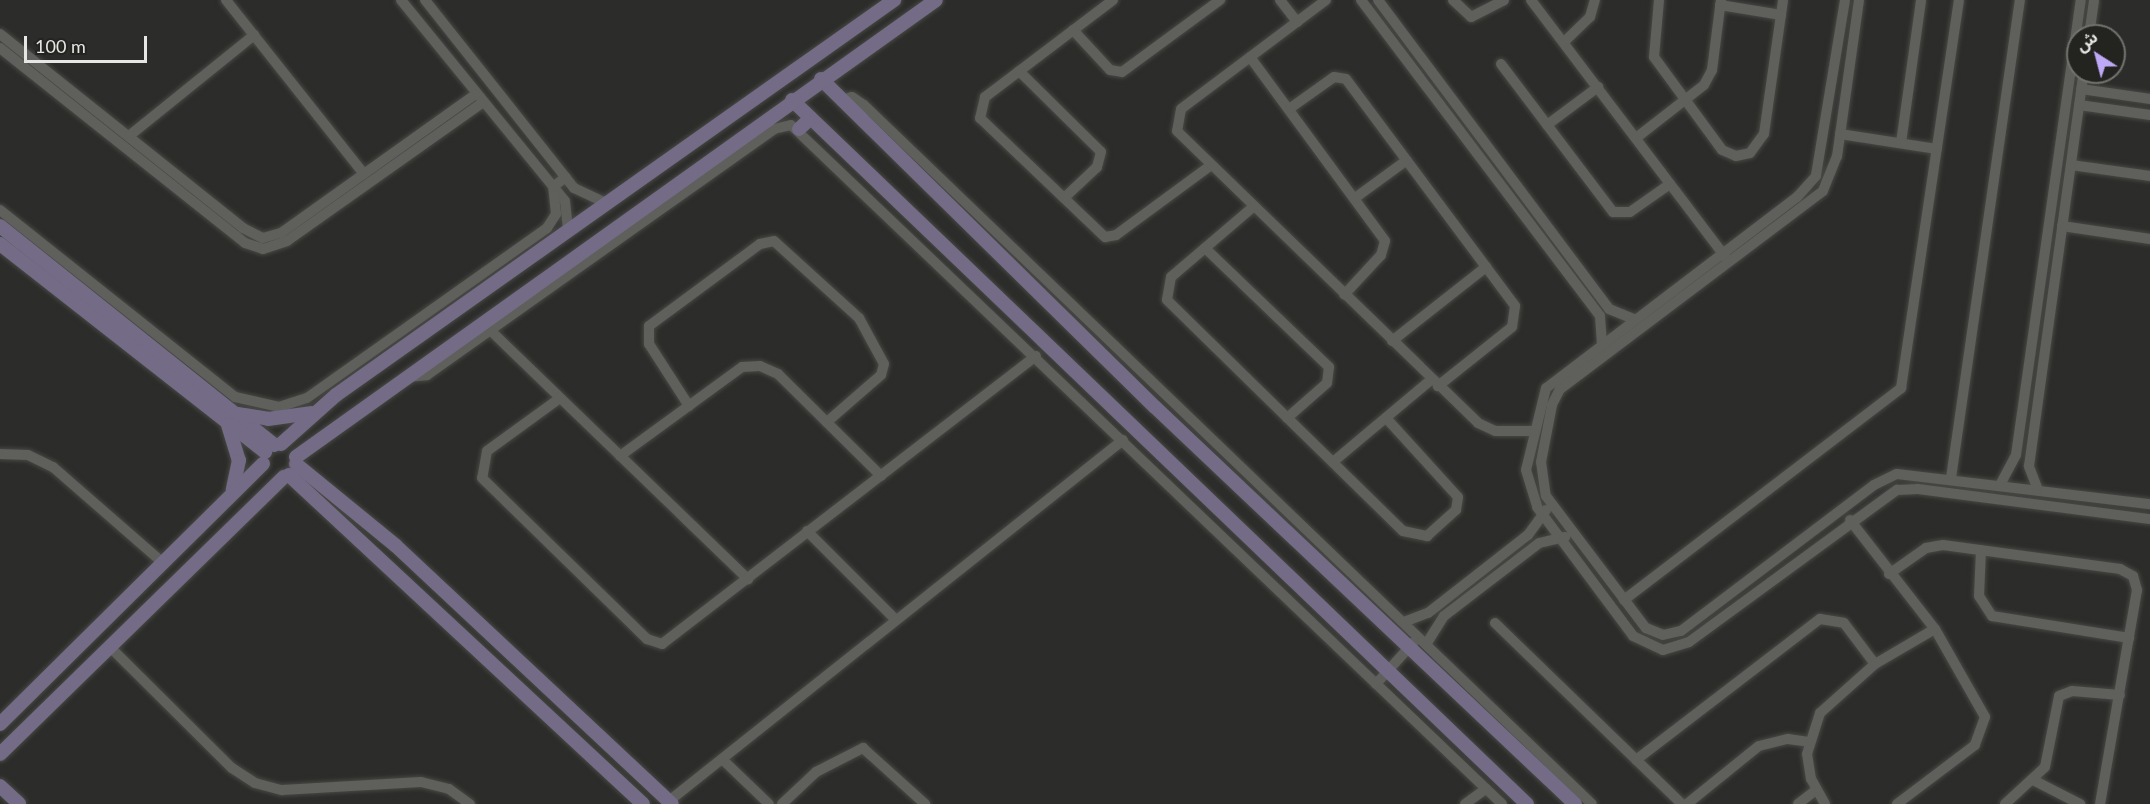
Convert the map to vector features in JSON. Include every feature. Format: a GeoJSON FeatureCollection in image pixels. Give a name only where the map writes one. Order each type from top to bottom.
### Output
{"type":"FeatureCollection","features":[{"type":"Feature","properties":{"kind":"street"},"geometry":{"type":"LineString","coordinates":[[226,0],[364,174]]}},
{"type":"Feature","properties":{"kind":"street"},"geometry":{"type":"LineString","coordinates":[[401,0],[553,187],[568,210],[568,230]]}},
{"type":"Feature","properties":{"kind":"street"},"geometry":{"type":"LineString","coordinates":[[425,0],[566,177],[583,195],[604,202]]}},
{"type":"Feature","properties":{"kind":"street"},"geometry":{"type":"LineString","coordinates":[[0,724],[271,451],[336,395],[604,202],[894,0]]}},
{"type":"Feature","properties":{"kind":"street"},"geometry":{"type":"LineString","coordinates":[[0,754],[336,424],[936,0]]}},
{"type":"Feature","properties":{"kind":"street"},"geometry":{"type":"LineString","coordinates":[[1113,0],[985,97],[980,118],[1100,234],[1111,237],[1210,166]]}},
{"type":"Feature","properties":{"kind":"street"},"geometry":{"type":"LineString","coordinates":[[1073,30],[1106,67],[1122,72],[1220,0]]}},
{"type":"Feature","properties":{"kind":"street"},"geometry":{"type":"LineString","coordinates":[[1280,0],[1297,22]]}},
{"type":"Feature","properties":{"kind":"street"},"geometry":{"type":"LineString","coordinates":[[1326,0],[1178,113],[1181,137],[1483,427],[1532,431]]}},
{"type":"Feature","properties":{"kind":"street"},"geometry":{"type":"LineString","coordinates":[[1360,0],[1600,316],[1602,344]]}},
{"type":"Feature","properties":{"kind":"street"},"geometry":{"type":"LineString","coordinates":[[1378,0],[1609,309],[1634,319]]}},
{"type":"Feature","properties":{"kind":"street"},"geometry":{"type":"LineString","coordinates":[[1453,0],[1471,17],[1504,0]]}},
{"type":"Feature","properties":{"kind":"street"},"geometry":{"type":"LineString","coordinates":[[1532,0],[1730,263]]}},
{"type":"Feature","properties":{"kind":"street"},"geometry":{"type":"LineString","coordinates":[[1563,42],[1590,17],[1595,0]]}},
{"type":"Feature","properties":{"kind":"street"},"geometry":{"type":"LineString","coordinates":[[1659,0],[1654,57],[1726,153],[1743,156],[1758,147],[1783,0]]}},
{"type":"Feature","properties":{"kind":"street"},"geometry":{"type":"LineString","coordinates":[[1845,0],[1838,57],[1816,176],[1723,254],[1634,319],[1546,388],[1532,431],[1527,478],[1542,514],[1634,636],[1652,648],[1682,646],[1887,494],[1907,488],[2150,519]]}},
{"type":"Feature","properties":{"kind":"street"},"geometry":{"type":"LineString","coordinates":[[1859,0],[1834,170],[1822,191],[1730,263],[1560,389],[1552,405],[1540,473],[1555,509],[1646,628],[1672,635],[1885,478],[1910,474],[1951,478],[2150,504]]}},
{"type":"Feature","properties":{"kind":"street"},"geometry":{"type":"LineString","coordinates":[[1900,143],[1921,0]]}},
{"type":"Feature","properties":{"kind":"street"},"geometry":{"type":"LineString","coordinates":[[1624,600],[1898,392],[1959,0]]}},
{"type":"Feature","properties":{"kind":"street"},"geometry":{"type":"LineString","coordinates":[[1951,478],[2020,0]]}},
{"type":"Feature","properties":{"kind":"street"},"geometry":{"type":"LineString","coordinates":[[2000,485],[2016,456],[2081,0]]}},
{"type":"Feature","properties":{"kind":"street"},"geometry":{"type":"LineString","coordinates":[[2091,24],[2094,0]]}},
{"type":"Feature","properties":{"kind":"street"},"geometry":{"type":"LineString","coordinates":[[1636,138],[1685,101],[1712,70],[1721,2],[1781,15]]}},
{"type":"Feature","properties":{"kind":"street"},"geometry":{"type":"LineString","coordinates":[[0,34],[243,228],[263,238],[277,236],[364,174],[480,98]]}},
{"type":"Feature","properties":{"kind":"street"},"geometry":{"type":"LineString","coordinates":[[129,136],[254,35]]}},
{"type":"Feature","properties":{"kind":"street"},"geometry":{"type":"LineString","coordinates":[[0,48],[245,243],[263,249],[287,241],[480,98]]}},
{"type":"Feature","properties":{"kind":"street"},"geometry":{"type":"LineString","coordinates":[[1250,57],[1355,198],[1385,246],[1344,295]]}},
{"type":"Feature","properties":{"kind":"street"},"geometry":{"type":"LineString","coordinates":[[1838,57],[1851,58]]}},
{"type":"Feature","properties":{"kind":"street"},"geometry":{"type":"LineString","coordinates":[[1501,64],[1613,213],[1630,212],[1670,184]]}},
{"type":"Feature","properties":{"kind":"street"},"geometry":{"type":"LineString","coordinates":[[1019,71],[1101,152],[1097,167],[1064,198]]}},
{"type":"Feature","properties":{"kind":"street"},"geometry":{"type":"LineString","coordinates":[[1288,109],[1330,79],[1343,77],[1515,306],[1515,322],[1386,418],[1333,462]]}},
{"type":"Feature","properties":{"kind":"street"},"geometry":{"type":"LineString","coordinates":[[821,80],[1400,627],[1419,642],[1592,804]]}},
{"type":"Feature","properties":{"kind":"street"},"geometry":{"type":"LineString","coordinates":[[2038,490],[2028,466],[2082,84]]}},
{"type":"Feature","properties":{"kind":"street"},"geometry":{"type":"LineString","coordinates":[[1547,125],[1598,87]]}},
{"type":"Feature","properties":{"kind":"street"},"geometry":{"type":"LineString","coordinates":[[2081,89],[2150,99]]}},
{"type":"Feature","properties":{"kind":"street"},"geometry":{"type":"LineString","coordinates":[[792,100],[1527,804]]}},
{"type":"Feature","properties":{"kind":"street"},"geometry":{"type":"LineString","coordinates":[[2079,105],[2150,115]]}},
{"type":"Feature","properties":{"kind":"street"},"geometry":{"type":"LineString","coordinates":[[799,129],[811,118]]}},
{"type":"Feature","properties":{"kind":"street"},"geometry":{"type":"LineString","coordinates":[[403,376],[427,375],[774,129],[787,124],[799,129],[1502,804]]}},
{"type":"Feature","properties":{"kind":"street"},"geometry":{"type":"LineString","coordinates":[[1840,134],[1937,149]]}},
{"type":"Feature","properties":{"kind":"street"},"geometry":{"type":"LineString","coordinates":[[1355,198],[1407,160]]}},
{"type":"Feature","properties":{"kind":"street"},"geometry":{"type":"LineString","coordinates":[[2071,165],[2150,176]]}},
{"type":"Feature","properties":{"kind":"street"},"geometry":{"type":"LineString","coordinates":[[553,187],[566,177]]}},
{"type":"Feature","properties":{"kind":"street"},"geometry":{"type":"LineString","coordinates":[[0,210],[231,394],[269,408],[307,398],[547,228],[556,214],[553,187]]}},
{"type":"Feature","properties":{"kind":"street"},"geometry":{"type":"LineString","coordinates":[[2053,196],[2066,198]]}},
{"type":"Feature","properties":{"kind":"street"},"geometry":{"type":"LineString","coordinates":[[1253,207],[1168,280],[1167,300],[1403,531],[1427,536],[1456,510],[1458,497],[1386,418]]}},
{"type":"Feature","properties":{"kind":"street"},"geometry":{"type":"LineString","coordinates":[[0,226],[173,372]]}},
{"type":"Feature","properties":{"kind":"street"},"geometry":{"type":"LineString","coordinates":[[2062,226],[2150,239]]}},
{"type":"Feature","properties":{"kind":"street"},"geometry":{"type":"LineString","coordinates":[[689,406],[649,344],[647,329],[770,241],[781,244],[858,318],[884,364],[878,378],[827,422]]}},
{"type":"Feature","properties":{"kind":"street"},"geometry":{"type":"LineString","coordinates":[[0,244],[173,372],[291,468],[395,545],[670,802],[1123,440]]}},
{"type":"Feature","properties":{"kind":"street"},"geometry":{"type":"LineString","coordinates":[[1205,248],[1329,367],[1327,383],[1287,418]]}},
{"type":"Feature","properties":{"kind":"street"},"geometry":{"type":"LineString","coordinates":[[1392,341],[1486,267]]}},
{"type":"Feature","properties":{"kind":"street"},"geometry":{"type":"LineString","coordinates":[[490,330],[747,579]]}},
{"type":"Feature","properties":{"kind":"street"},"geometry":{"type":"LineString","coordinates":[[560,398],[487,451],[480,468],[488,487],[654,643],[671,641],[807,531],[1036,356]]}},
{"type":"Feature","properties":{"kind":"street"},"geometry":{"type":"LineString","coordinates":[[620,456],[742,367],[760,366],[778,374],[881,476]]}},
{"type":"Feature","properties":{"kind":"street"},"geometry":{"type":"LineString","coordinates":[[336,395],[325,414],[336,424]]}},
{"type":"Feature","properties":{"kind":"street"},"geometry":{"type":"LineString","coordinates":[[227,414],[268,419],[316,412]]}},
{"type":"Feature","properties":{"kind":"street"},"geometry":{"type":"LineString","coordinates":[[227,414],[238,448],[239,471],[230,494]]}},
{"type":"Feature","properties":{"kind":"street"},"geometry":{"type":"LineString","coordinates":[[271,451],[270,475],[291,468]]}},
{"type":"Feature","properties":{"kind":"street"},"geometry":{"type":"LineString","coordinates":[[0,454],[28,455],[53,466],[162,562]]}},
{"type":"Feature","properties":{"kind":"street"},"geometry":{"type":"LineString","coordinates":[[291,468],[643,804]]}},
{"type":"Feature","properties":{"kind":"street"},"geometry":{"type":"LineString","coordinates":[[2090,511],[2092,497]]}},
{"type":"Feature","properties":{"kind":"street"},"geometry":{"type":"LineString","coordinates":[[1400,627],[1428,613],[1514,547],[1542,514],[1555,509]]}},
{"type":"Feature","properties":{"kind":"street"},"geometry":{"type":"LineString","coordinates":[[1850,520],[1889,574],[1935,629],[1979,698],[1984,728],[1974,745],[1900,803]]}},
{"type":"Feature","properties":{"kind":"street"},"geometry":{"type":"LineString","coordinates":[[1376,684],[1444,616],[1539,543],[1560,538],[1570,530]]}},
{"type":"Feature","properties":{"kind":"street"},"geometry":{"type":"LineString","coordinates":[[807,531],[896,620]]}},
{"type":"Feature","properties":{"kind":"street"},"geometry":{"type":"LineString","coordinates":[[382,557],[395,545]]}},
{"type":"Feature","properties":{"kind":"street"},"geometry":{"type":"LineString","coordinates":[[1889,574],[1934,546],[1981,550],[2127,571],[2137,590],[2100,804]]}},
{"type":"Feature","properties":{"kind":"street"},"geometry":{"type":"LineString","coordinates":[[1981,550],[1979,596],[1992,616],[2129,638]]}},
{"type":"Feature","properties":{"kind":"street"},"geometry":{"type":"LineString","coordinates":[[1747,581],[1755,592]]}},
{"type":"Feature","properties":{"kind":"street"},"geometry":{"type":"LineString","coordinates":[[1636,760],[1820,619],[1844,623],[1875,664]]}},
{"type":"Feature","properties":{"kind":"street"},"geometry":{"type":"LineString","coordinates":[[1495,623],[1682,804]]}},
{"type":"Feature","properties":{"kind":"street"},"geometry":{"type":"LineString","coordinates":[[1825,804],[1816,790],[1809,742],[1827,705],[1875,664],[1935,629]]}},
{"type":"Feature","properties":{"kind":"street"},"geometry":{"type":"LineString","coordinates":[[1419,642],[1575,804]]}},
{"type":"Feature","properties":{"kind":"street"},"geometry":{"type":"LineString","coordinates":[[110,647],[232,768],[255,783],[282,790],[421,782],[449,789],[470,804]]}},
{"type":"Feature","properties":{"kind":"street"},"geometry":{"type":"LineString","coordinates":[[2005,804],[2035,781],[2047,761],[2060,696],[2072,691],[2120,695]]}},
{"type":"Feature","properties":{"kind":"street"},"geometry":{"type":"LineString","coordinates":[[1687,804],[1759,746],[1788,739],[1809,742]]}},
{"type":"Feature","properties":{"kind":"street"},"geometry":{"type":"LineString","coordinates":[[782,804],[816,771],[860,748],[925,804]]}},
{"type":"Feature","properties":{"kind":"street"},"geometry":{"type":"LineString","coordinates":[[722,759],[769,804]]}},
{"type":"Feature","properties":{"kind":"street"},"geometry":{"type":"LineString","coordinates":[[2035,781],[2080,804]]}},
{"type":"Feature","properties":{"kind":"street"},"geometry":{"type":"LineString","coordinates":[[0,786],[19,804]]}},
{"type":"Feature","properties":{"kind":"street"},"geometry":{"type":"LineString","coordinates":[[1465,804],[1486,789]]}},
{"type":"Feature","properties":{"kind":"street"},"geometry":{"type":"LineString","coordinates":[[1798,804],[1816,790]]}}]}
